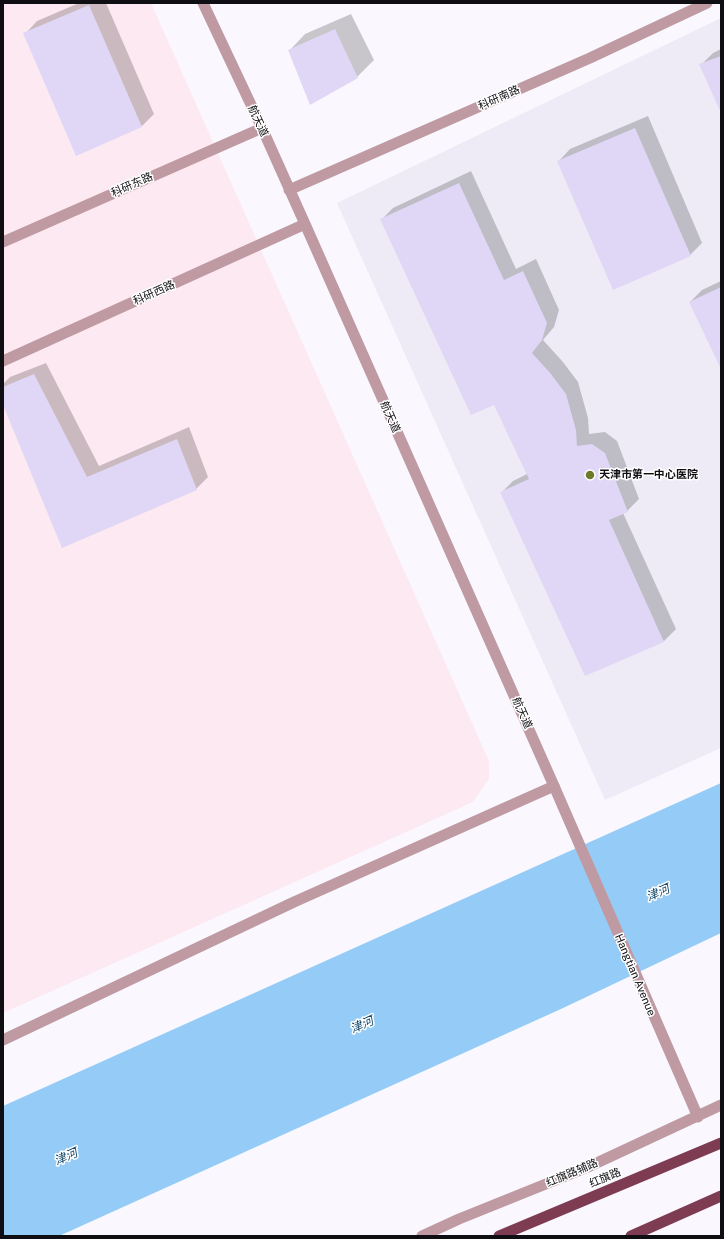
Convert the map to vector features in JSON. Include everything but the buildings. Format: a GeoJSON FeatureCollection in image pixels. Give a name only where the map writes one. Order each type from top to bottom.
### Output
{"type":"FeatureCollection","features":[{"type":"Feature","properties":{"kind":"highway","name":"红旗路"},"geometry":{"type":"LineString","coordinates":[[499,1236],[721,1143]]}},
{"type":"Feature","properties":{"kind":"highway"},"geometry":{"type":"LineString","coordinates":[[631,1236],[721,1196]]}},
{"type":"Feature","properties":{"kind":"street","name":"航天道"},"geometry":{"type":"LineString","coordinates":[[203,3],[262,128],[574,832]]}},
{"type":"Feature","properties":{"kind":"street","name":"科研南路"},"geometry":{"type":"LineString","coordinates":[[289,190],[590,58],[707,3]]}},
{"type":"Feature","properties":{"kind":"street","name":"科研东路"},"geometry":{"type":"LineString","coordinates":[[3,242],[262,128]]}},
{"type":"Feature","properties":{"kind":"street","name":"科研西路"},"geometry":{"type":"LineString","coordinates":[[3,361],[304,224]]}},
{"type":"Feature","properties":{"kind":"street"},"geometry":{"type":"LineString","coordinates":[[3,1040],[294,902],[554,786]]}},
{"type":"Feature","properties":{"kind":"street","name":"Hangtian Avenue"},"geometry":{"type":"LineString","coordinates":[[574,832],[698,1117]]}},
{"type":"Feature","properties":{"kind":"street","name":"红旗路辅路"},"geometry":{"type":"LineString","coordinates":[[422,1236],[459,1219],[588,1167],[721,1105]]}},
{"type":"Feature","properties":{"kind":"shaded area"},"geometry":{"type":"Polygon","coordinates":[[[3,3],[151,3],[489,761],[489,779],[473,802],[3,1013],[3,3]]]}},
{"type":"Feature","properties":{"kind":"shaded area","name":"天津市第一中心医院"},"geometry":{"type":"Polygon","coordinates":[[[721,18],[721,748],[605,800],[337,203],[721,18]]]}},
{"type":"Feature","properties":{"kind":"water","name":"津河"},"geometry":{"type":"Polygon","coordinates":[[[721,783],[721,933],[561,1009],[59,1236],[3,1236],[3,1106],[721,783]]]}},
{"type":"Feature","properties":{"kind":"place","name":"天津市第一中心医院"},"geometry":{"type":"Point","coordinates":[590,475]}}]}
